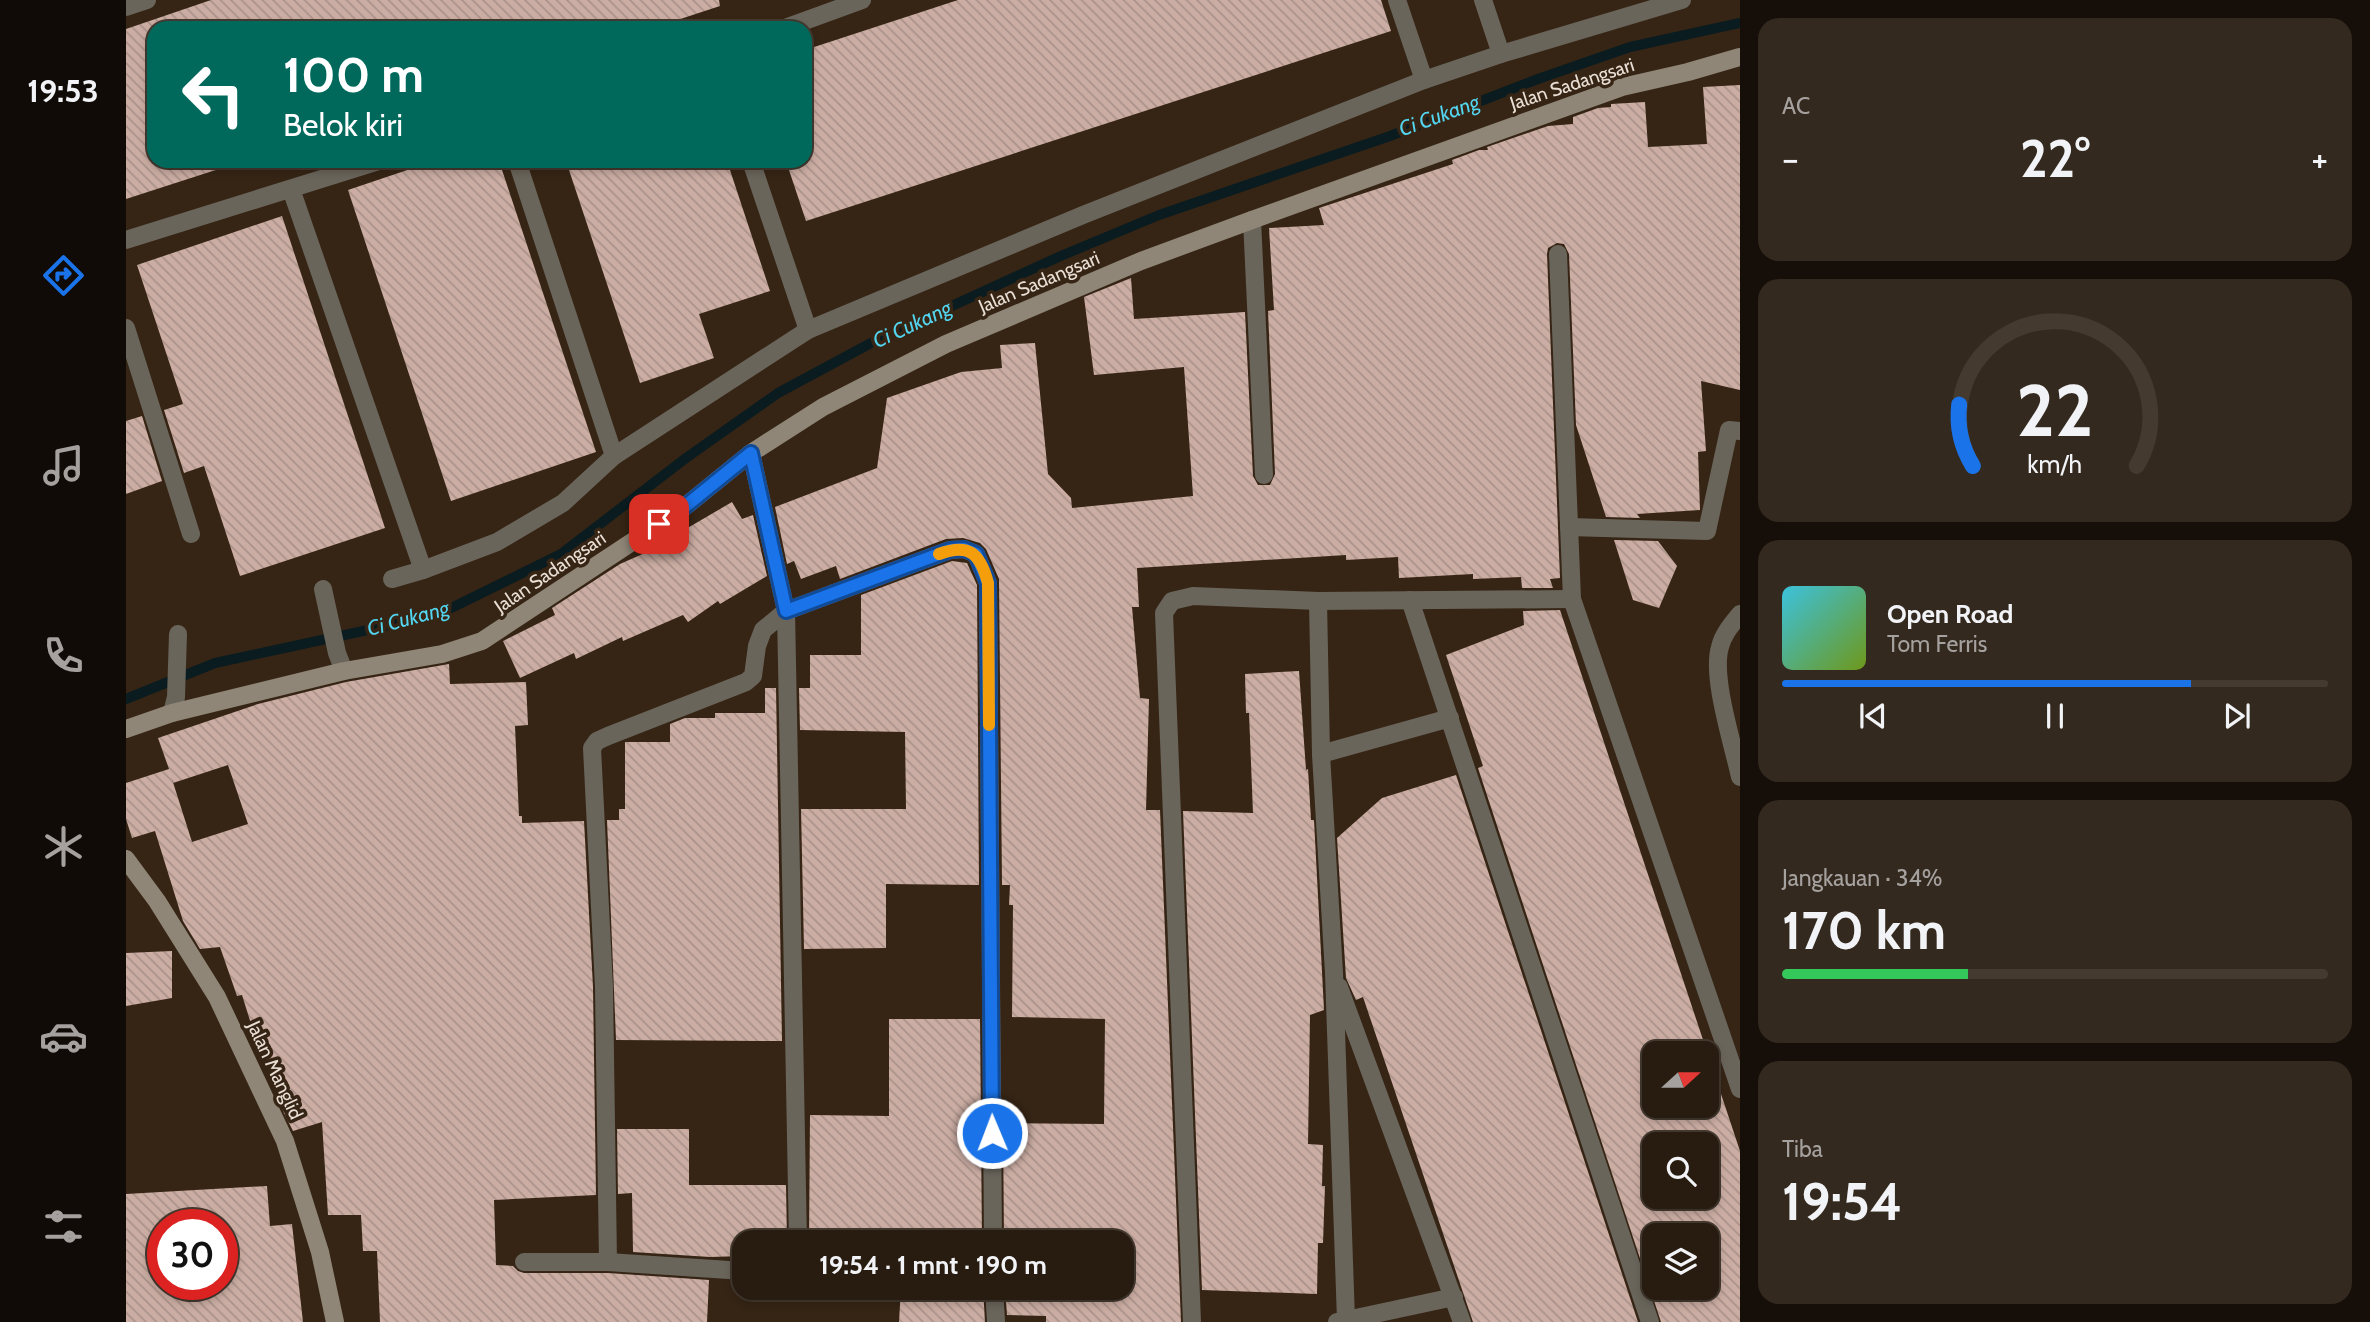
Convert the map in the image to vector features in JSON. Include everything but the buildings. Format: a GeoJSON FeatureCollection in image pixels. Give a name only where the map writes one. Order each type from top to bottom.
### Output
{"type":"FeatureCollection","features":[{"type":"Feature","properties":{"kind":"street"},"geometry":{"type":"LineString","coordinates":[[126,7],[147,0]]}},
{"type":"Feature","properties":{"kind":"street"},"geometry":{"type":"LineString","coordinates":[[804,21],[862,0]]}},
{"type":"Feature","properties":{"kind":"street"},"geometry":{"type":"LineString","coordinates":[[1397,0],[1424,80]]}},
{"type":"Feature","properties":{"kind":"street"},"geometry":{"type":"LineString","coordinates":[[1483,0],[1501,54]]}},
{"type":"Feature","properties":{"kind":"street"},"geometry":{"type":"LineString","coordinates":[[392,579],[497,542],[563,503],[614,456],[808,330],[1083,215],[1424,80],[1682,0]]}},
{"type":"Feature","properties":{"kind":"street","name":"Jalan Sadangsari"},"geometry":{"type":"LineString","coordinates":[[126,729],[174,705],[442,654],[482,641],[682,509],[751,453],[823,407],[946,344],[1141,261],[1252,220],[1622,87],[1740,57]]}},
{"type":"Feature","properties":{"kind":"street"},"geometry":{"type":"LineString","coordinates":[[126,240],[357,168]]}},
{"type":"Feature","properties":{"kind":"street"},"geometry":{"type":"LineString","coordinates":[[519,168],[614,456]]}},
{"type":"Feature","properties":{"kind":"street"},"geometry":{"type":"LineString","coordinates":[[753,168],[808,330]]}},
{"type":"Feature","properties":{"kind":"street"},"geometry":{"type":"LineString","coordinates":[[291,189],[422,570]]}},
{"type":"Feature","properties":{"kind":"street"},"geometry":{"type":"LineString","coordinates":[[1252,220],[1264,475]]}},
{"type":"Feature","properties":{"kind":"street"},"geometry":{"type":"LineString","coordinates":[[1558,254],[1572,599],[1740,1089]]}},
{"type":"Feature","properties":{"kind":"street"},"geometry":{"type":"LineString","coordinates":[[126,328],[191,534]]}},
{"type":"Feature","properties":{"kind":"street"},"geometry":{"type":"LineString","coordinates":[[1569,527],[1707,531],[1729,430],[1740,431]]}},
{"type":"Feature","properties":{"kind":"street"},"geometry":{"type":"LineString","coordinates":[[751,453],[786,611],[798,1230]]}},
{"type":"Feature","properties":{"kind":"street"},"geometry":{"type":"LineString","coordinates":[[608,1262],[604,987],[592,748],[597,741],[608,736],[747,682],[753,676],[757,646],[763,630],[786,611],[950,550],[964,549],[976,554],[988,583],[993,1230]]}},
{"type":"Feature","properties":{"kind":"street"},"geometry":{"type":"LineString","coordinates":[[323,589],[337,653],[344,671]]}},
{"type":"Feature","properties":{"kind":"street"},"geometry":{"type":"LineString","coordinates":[[1192,1322],[1164,613],[1172,601],[1193,596],[1318,601],[1572,599]]}},
{"type":"Feature","properties":{"kind":"street"},"geometry":{"type":"LineString","coordinates":[[1410,600],[1650,1322]]}},
{"type":"Feature","properties":{"kind":"street"},"geometry":{"type":"LineString","coordinates":[[1318,601],[1321,754],[1334,973],[1341,1321],[1454,1297]]}},
{"type":"Feature","properties":{"kind":"street"},"geometry":{"type":"LineString","coordinates":[[1740,614],[1719,647],[1718,670],[1740,777]]}},
{"type":"Feature","properties":{"kind":"street"},"geometry":{"type":"LineString","coordinates":[[174,705],[179,663],[178,635]]}},
{"type":"Feature","properties":{"kind":"street"},"geometry":{"type":"LineString","coordinates":[[1321,754],[1450,718]]}},
{"type":"Feature","properties":{"kind":"street","name":"Jalan Manglid"},"geometry":{"type":"LineString","coordinates":[[126,859],[157,901],[217,997],[285,1140],[320,1252],[335,1322]]}},
{"type":"Feature","properties":{"kind":"street"},"geometry":{"type":"LineString","coordinates":[[1334,973],[1462,1322]]}},
{"type":"Feature","properties":{"kind":"street"},"geometry":{"type":"LineString","coordinates":[[524,1262],[608,1262],[732,1270]]}},
{"type":"Feature","properties":{"kind":"street"},"geometry":{"type":"LineString","coordinates":[[995,1300],[996,1321]]}},
{"type":"Feature","properties":{"kind":"waterway","name":"Ci Cukang"},"geometry":{"type":"LineString","coordinates":[[126,699],[215,663],[437,615],[561,554],[686,458],[778,393],[871,343],[1063,255],[1159,215],[1390,136],[1630,47],[1740,23]]}},
{"type":"Feature","properties":{"kind":"slow traffic"},"geometry":{"type":"LineString","coordinates":[[939,554],[964,549],[976,554],[985,572],[988,583],[989,725]]}},
{"type":"Feature","properties":{"kind":"route"},"geometry":{"type":"LineString","coordinates":[[659,524],[682,509],[751,453],[786,611],[950,550],[964,549],[976,554],[988,583],[992,1133]]}}]}
